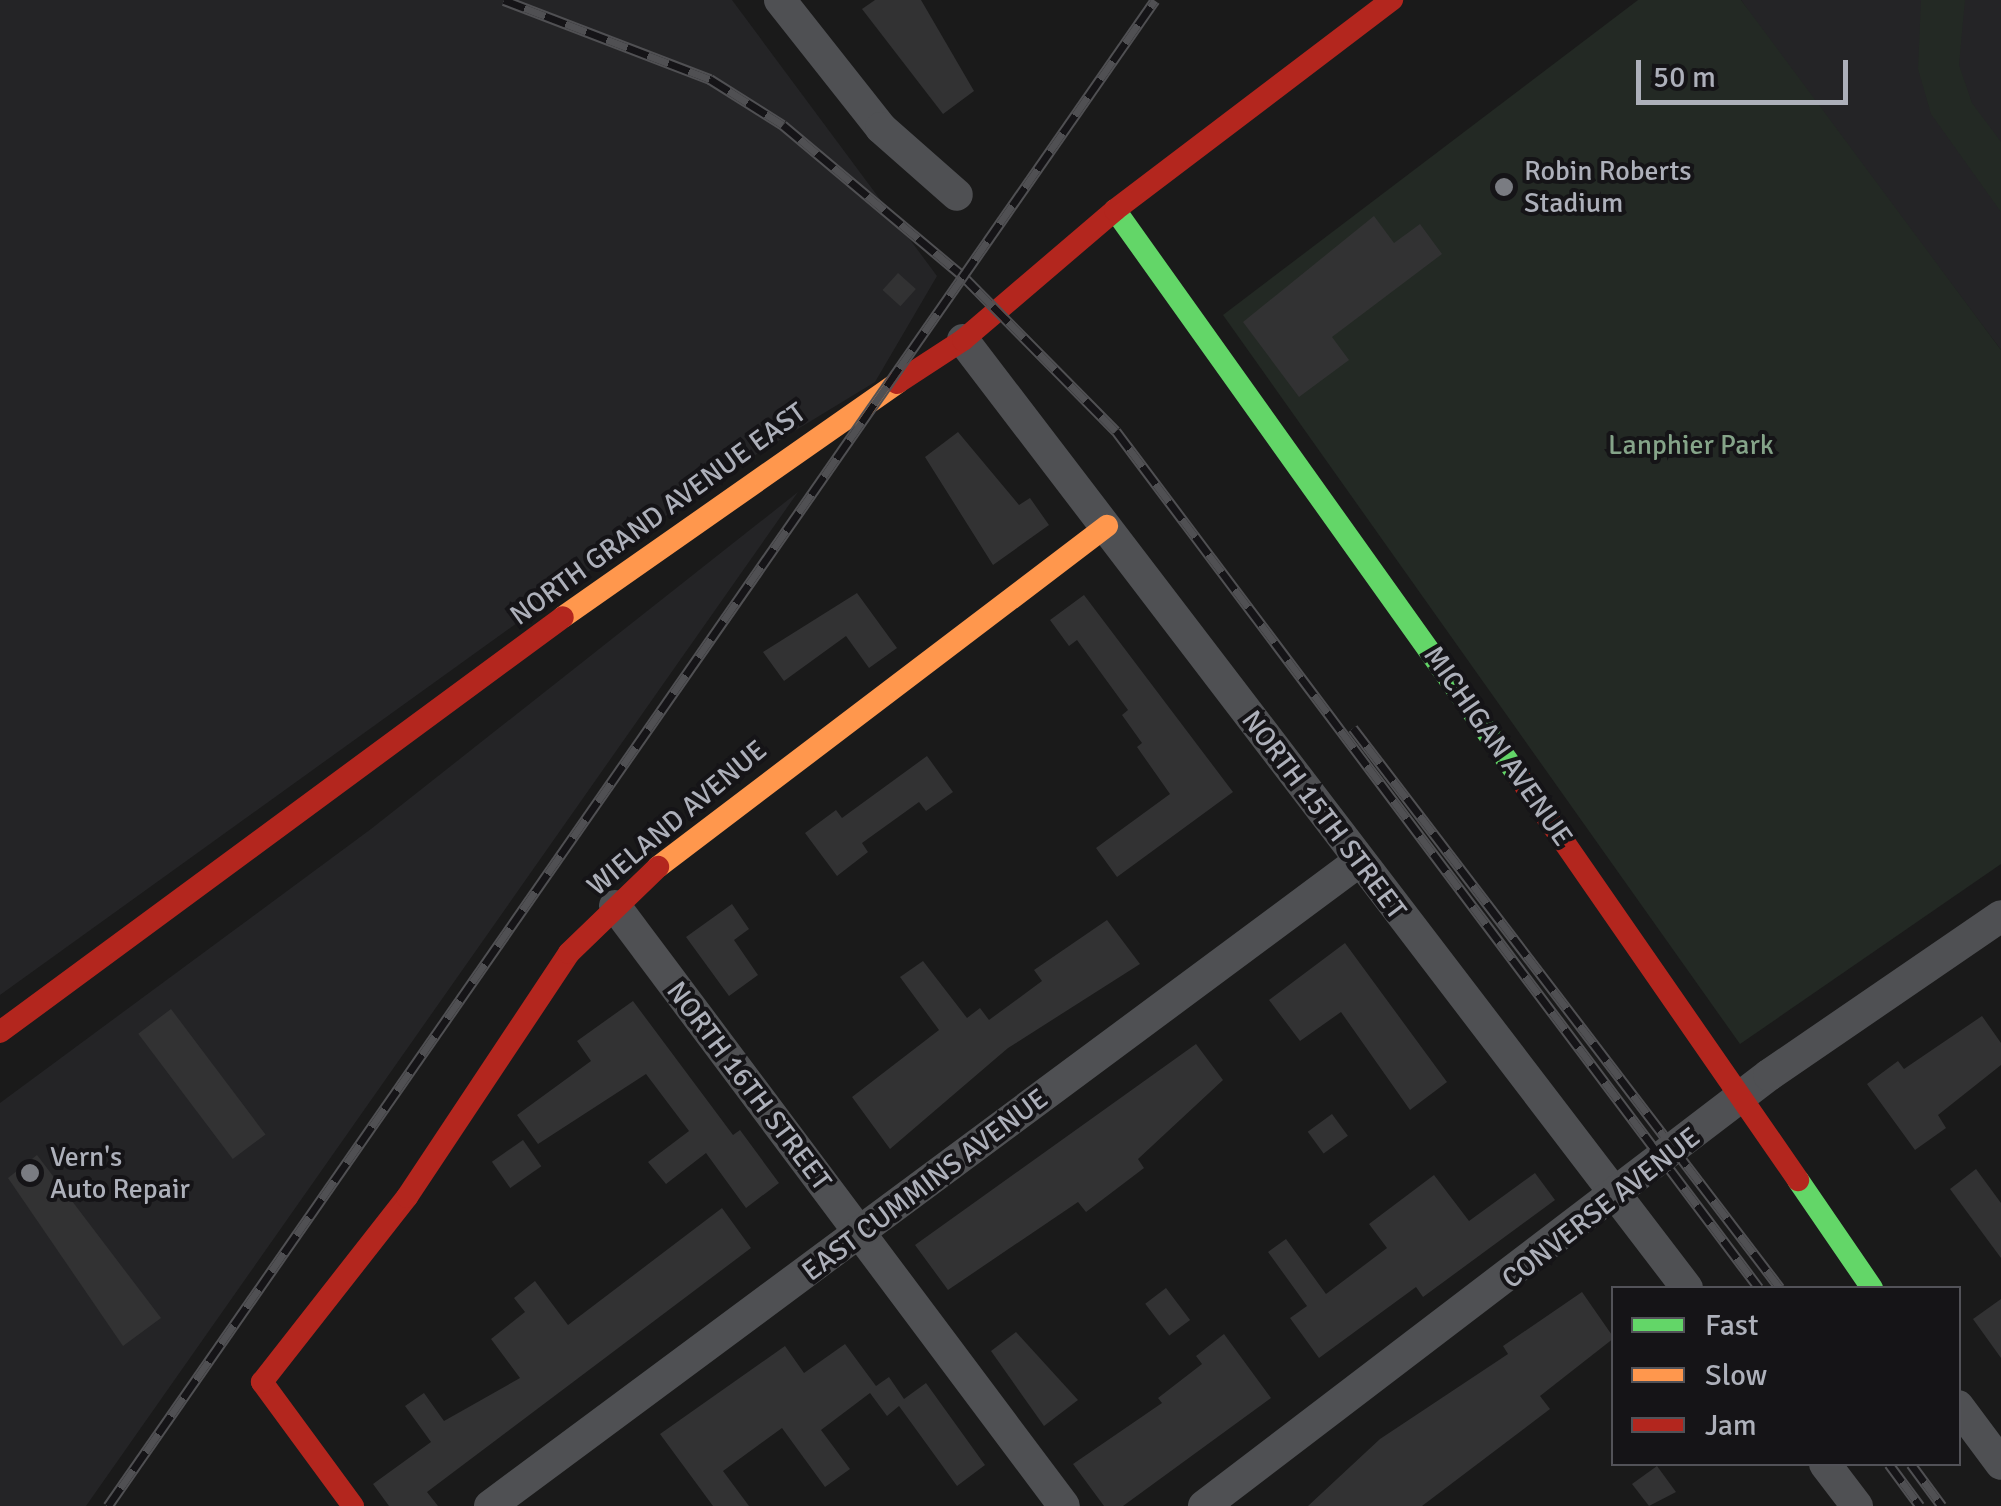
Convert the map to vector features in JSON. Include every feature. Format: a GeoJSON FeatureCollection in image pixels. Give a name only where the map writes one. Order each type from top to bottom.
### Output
{"type":"FeatureCollection","features":[{"type":"Feature","properties":{"kind":"street"},"geometry":{"type":"LineString","coordinates":[[780,0],[881,128],[958,195]]}},
{"type":"Feature","properties":{"kind":"street","name":"NORTH GRAND AVENUE EAST"},"geometry":{"type":"LineString","coordinates":[[0,1032],[738,487],[963,340],[1114,210],[1392,0]]}},
{"type":"Feature","properties":{"kind":"street","name":"MICHIGAN AVENUE"},"geometry":{"type":"LineString","coordinates":[[1114,210],[1871,1286]]}},
{"type":"Feature","properties":{"kind":"street","name":"NORTH 15TH STREET"},"geometry":{"type":"LineString","coordinates":[[963,340],[1614,1198],[1685,1286]]}},
{"type":"Feature","properties":{"kind":"street","name":"WIELAND AVENUE"},"geometry":{"type":"LineString","coordinates":[[353,1506],[262,1382],[407,1197],[569,952],[676,850],[1107,526]]}},
{"type":"Feature","properties":{"kind":"street","name":"EAST CUMMINS AVENUE"},"geometry":{"type":"LineString","coordinates":[[490,1506],[1358,862]]}},
{"type":"Feature","properties":{"kind":"street","name":"NORTH 16TH STREET"},"geometry":{"type":"LineString","coordinates":[[615,906],[858,1236],[1064,1506]]}},
{"type":"Feature","properties":{"kind":"street","name":"CONVERSE AVENUE"},"geometry":{"type":"LineString","coordinates":[[1204,1506],[1614,1198],[1740,1097],[2001,916]]}},
{"type":"Feature","properties":{"kind":"street"},"geometry":{"type":"LineString","coordinates":[[1961,1410],[2001,1464]]}},
{"type":"Feature","properties":{"kind":"street"},"geometry":{"type":"LineString","coordinates":[[1827,1466],[1856,1506]]}},
{"type":"Feature","properties":{"kind":"shaded area"},"geometry":{"type":"Polygon","coordinates":[[[0,0],[732,0],[937,276],[875,382],[724,474],[0,995],[0,0]]]}},
{"type":"Feature","properties":{"kind":"shaded area"},"geometry":{"type":"Polygon","coordinates":[[[1741,0],[2001,0],[2001,350],[1773,47],[1741,0]]]}},
{"type":"Feature","properties":{"kind":"shaded area"},"geometry":{"type":"Polygon","coordinates":[[[798,492],[86,1506],[0,1506],[0,1103],[371,829],[798,492]]]}},
{"type":"Feature","properties":{"kind":"green space","name":"Lanphier Park"},"geometry":{"type":"Polygon","coordinates":[[[1638,0],[1741,0],[2001,350],[2001,864],[1740,1044],[1223,315],[1638,0]]]}},
{"type":"Feature","properties":{"kind":"green space"},"geometry":{"type":"Polygon","coordinates":[[[1921,0],[1965,0],[1959,65],[1972,103],[2001,142],[2001,212],[1931,114],[1918,69],[1921,0]]]}},
{"type":"Feature","properties":{"kind":"building"},"geometry":{"type":"Polygon","coordinates":[[[875,0],[921,0],[974,91],[943,114],[862,9],[875,0]]]}},
{"type":"Feature","properties":{"kind":"building"},"geometry":{"type":"Polygon","coordinates":[[[1374,216],[1394,243],[1420,224],[1442,254],[1332,337],[1349,360],[1299,397],[1243,322],[1374,216]]]}},
{"type":"Feature","properties":{"kind":"building"},"geometry":{"type":"Polygon","coordinates":[[[898,273],[916,289],[900,306],[883,290],[898,273]]]}},
{"type":"Feature","properties":{"kind":"building"},"geometry":{"type":"Polygon","coordinates":[[[958,432],[1019,505],[1030,498],[1049,525],[993,565],[925,457],[958,432]]]}},
{"type":"Feature","properties":{"kind":"building"},"geometry":{"type":"Polygon","coordinates":[[[857,593],[897,648],[869,668],[846,636],[784,681],[763,652],[857,593]]]}},
{"type":"Feature","properties":{"kind":"building"},"geometry":{"type":"Polygon","coordinates":[[[1084,595],[1233,792],[1117,877],[1096,848],[1170,794],[1137,747],[1142,743],[1122,715],[1128,710],[1077,640],[1069,646],[1050,620],[1084,595]]]}},
{"type":"Feature","properties":{"kind":"building"},"geometry":{"type":"Polygon","coordinates":[[[927,756],[953,792],[926,811],[919,802],[862,843],[868,852],[837,876],[805,833],[836,810],[842,818],[927,756]]]}},
{"type":"Feature","properties":{"kind":"building"},"geometry":{"type":"Polygon","coordinates":[[[732,904],[749,929],[734,940],[758,975],[729,996],[686,937],[732,904]]]}},
{"type":"Feature","properties":{"kind":"building"},"geometry":{"type":"Polygon","coordinates":[[[1107,920],[1140,964],[1008,1048],[890,1149],[852,1097],[939,1030],[900,977],[923,961],[967,1018],[980,1008],[989,1020],[1042,981],[1034,970],[1107,920]]]}},
{"type":"Feature","properties":{"kind":"building"},"geometry":{"type":"Polygon","coordinates":[[[1345,943],[1447,1082],[1410,1110],[1341,1012],[1300,1041],[1269,1000],[1345,943]]]}},
{"type":"Feature","properties":{"kind":"building"},"geometry":{"type":"Polygon","coordinates":[[[633,1001],[733,1135],[740,1130],[779,1183],[746,1208],[706,1153],[666,1184],[648,1162],[689,1131],[646,1074],[538,1144],[517,1115],[591,1061],[577,1041],[633,1001]]]}},
{"type":"Feature","properties":{"kind":"building"},"geometry":{"type":"Polygon","coordinates":[[[171,1009],[265,1134],[233,1159],[138,1034],[171,1009]]]}},
{"type":"Feature","properties":{"kind":"building"},"geometry":{"type":"Polygon","coordinates":[[[1982,1016],[2001,1043],[2001,1065],[1938,1115],[1946,1128],[1915,1150],[1867,1084],[1898,1061],[1904,1069],[1982,1016]]]}},
{"type":"Feature","properties":{"kind":"building"},"geometry":{"type":"Polygon","coordinates":[[[1196,1044],[1223,1080],[1138,1159],[1144,1168],[1086,1212],[1078,1202],[948,1290],[915,1245],[1196,1044]]]}},
{"type":"Feature","properties":{"kind":"building"},"geometry":{"type":"Polygon","coordinates":[[[1332,1114],[1348,1136],[1324,1153],[1308,1132],[1332,1114]]]}},
{"type":"Feature","properties":{"kind":"building"},"geometry":{"type":"Polygon","coordinates":[[[523,1140],[541,1166],[510,1188],[492,1162],[523,1140]]]}},
{"type":"Feature","properties":{"kind":"building"},"geometry":{"type":"Polygon","coordinates":[[[37,1155],[161,1318],[123,1346],[8,1178],[37,1155]]]}},
{"type":"Feature","properties":{"kind":"building"},"geometry":{"type":"Polygon","coordinates":[[[1976,1169],[2001,1203],[2001,1258],[1950,1189],[1976,1169]]]}},
{"type":"Feature","properties":{"kind":"building"},"geometry":{"type":"Polygon","coordinates":[[[1535,1173],[1555,1200],[1423,1297],[1416,1287],[1319,1358],[1290,1318],[1307,1306],[1268,1252],[1286,1239],[1326,1294],[1387,1248],[1369,1224],[1434,1175],[1469,1221],[1535,1173]]]}},
{"type":"Feature","properties":{"kind":"building"},"geometry":{"type":"Polygon","coordinates":[[[722,1208],[751,1248],[427,1492],[438,1506],[389,1506],[373,1484],[431,1442],[405,1406],[424,1393],[444,1421],[520,1378],[491,1339],[525,1312],[514,1298],[535,1281],[568,1325],[722,1208]]]}},
{"type":"Feature","properties":{"kind":"building"},"geometry":{"type":"Polygon","coordinates":[[[1166,1288],[1190,1320],[1169,1336],[1145,1304],[1166,1288]]]}},
{"type":"Feature","properties":{"kind":"building"},"geometry":{"type":"Polygon","coordinates":[[[1582,1292],[1611,1334],[1611,1340],[1540,1396],[1550,1409],[1422,1506],[1308,1506],[1380,1439],[1508,1354],[1503,1346],[1582,1292]]]}},
{"type":"Feature","properties":{"kind":"building"},"geometry":{"type":"Polygon","coordinates":[[[2001,1299],[2001,1358],[1973,1319],[2001,1299]]]}},
{"type":"Feature","properties":{"kind":"building"},"geometry":{"type":"Polygon","coordinates":[[[1016,1332],[1078,1400],[1044,1426],[991,1351],[1016,1332]]]}},
{"type":"Feature","properties":{"kind":"building"},"geometry":{"type":"Polygon","coordinates":[[[1224,1334],[1271,1398],[1123,1506],[1104,1506],[1073,1464],[1162,1403],[1158,1398],[1202,1364],[1196,1356],[1224,1334]]]}},
{"type":"Feature","properties":{"kind":"building"},"geometry":{"type":"Polygon","coordinates":[[[845,1344],[876,1386],[889,1377],[904,1399],[926,1383],[985,1465],[957,1486],[899,1406],[887,1416],[870,1393],[821,1430],[850,1469],[825,1487],[782,1428],[723,1471],[749,1506],[713,1506],[660,1434],[785,1346],[804,1373],[845,1344]]]}},
{"type":"Feature","properties":{"kind":"building"},"geometry":{"type":"Polygon","coordinates":[[[1657,1466],[1676,1492],[1649,1506],[1632,1484],[1657,1466]]]}},
{"type":"Feature","properties":{"kind":"railway"},"geometry":{"type":"LineString","coordinates":[[504,0],[710,79],[783,125],[962,275],[1116,431],[1757,1286]]}},
{"type":"Feature","properties":{"kind":"railway"},"geometry":{"type":"LineString","coordinates":[[108,1506],[1155,0]]}},
{"type":"Feature","properties":{"kind":"railway"},"geometry":{"type":"LineString","coordinates":[[1353,728],[1778,1286]]}},
{"type":"Feature","properties":{"kind":"railway"},"geometry":{"type":"LineString","coordinates":[[1890,1466],[1920,1506]]}},
{"type":"Feature","properties":{"kind":"railway"},"geometry":{"type":"LineString","coordinates":[[1912,1466],[1942,1506]]}},
{"type":"Feature","properties":{"kind":"traffic: fast"},"geometry":{"type":"LineString","coordinates":[[1115,210],[1517,774]]}},
{"type":"Feature","properties":{"kind":"traffic: fast"},"geometry":{"type":"LineString","coordinates":[[1798,1180],[1871,1286]]}},
{"type":"Feature","properties":{"kind":"traffic: slow"},"geometry":{"type":"LineString","coordinates":[[563,617],[897,383]]}},
{"type":"Feature","properties":{"kind":"traffic: slow"},"geometry":{"type":"LineString","coordinates":[[658,867],[1107,526]]}},
{"type":"Feature","properties":{"kind":"traffic: jam"},"geometry":{"type":"LineString","coordinates":[[897,383],[963,340],[1115,210],[1392,0]]}},
{"type":"Feature","properties":{"kind":"traffic: jam"},"geometry":{"type":"LineString","coordinates":[[0,1032],[563,617]]}},
{"type":"Feature","properties":{"kind":"traffic: jam"},"geometry":{"type":"LineString","coordinates":[[1517,774],[1798,1180]]}},
{"type":"Feature","properties":{"kind":"traffic: jam"},"geometry":{"type":"LineString","coordinates":[[353,1506],[262,1382],[407,1197],[569,953],[658,867]]}},
{"type":"Feature","properties":{"kind":"place","name":"Robin Roberts Stadium"},"geometry":{"type":"Point","coordinates":[1504,187]}},
{"type":"Feature","properties":{"kind":"place","name":"Vern's Auto Repair"},"geometry":{"type":"Point","coordinates":[30,1173]}}]}
